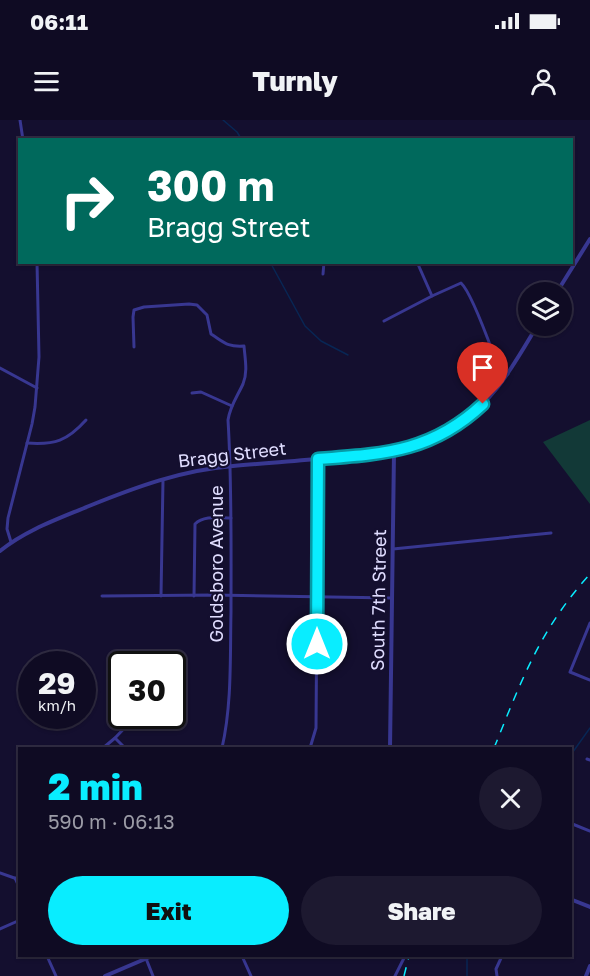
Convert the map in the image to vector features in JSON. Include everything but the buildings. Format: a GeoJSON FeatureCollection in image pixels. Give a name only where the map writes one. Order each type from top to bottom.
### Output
{"type":"FeatureCollection","features":[{"type":"Feature","properties":{"kind":"street"},"geometry":{"type":"LineString","coordinates":[[20,120],[23,138]]}},
{"type":"Feature","properties":{"kind":"street"},"geometry":{"type":"LineString","coordinates":[[563,282],[590,239]]}},
{"type":"Feature","properties":{"kind":"street"},"geometry":{"type":"LineString","coordinates":[[11,542],[7,529],[8,518],[32,423],[37,388],[39,333],[37,264]]}},
{"type":"Feature","properties":{"kind":"street"},"geometry":{"type":"LineString","coordinates":[[323,274],[324,264]]}},
{"type":"Feature","properties":{"kind":"street"},"geometry":{"type":"LineString","coordinates":[[418,264],[432,296]]}},
{"type":"Feature","properties":{"kind":"street"},"geometry":{"type":"LineString","coordinates":[[384,321],[461,283],[465,287],[496,362],[508,374]]}},
{"type":"Feature","properties":{"kind":"street","name":"Goldsboro Avenue"},"geometry":{"type":"LineString","coordinates":[[134,347],[134,310],[144,307],[189,304],[196,305],[207,315],[211,334],[227,345],[244,346],[245,376],[228,420],[231,596],[228,713],[222,747]]}},
{"type":"Feature","properties":{"kind":"street","name":"Bragg Street"},"geometry":{"type":"LineString","coordinates":[[0,551],[11,542],[45,523],[163,478],[230,466],[380,454],[424,443],[452,429],[483,404],[508,374],[531,336]]}},
{"type":"Feature","properties":{"kind":"street"},"geometry":{"type":"LineString","coordinates":[[0,368],[37,388]]}},
{"type":"Feature","properties":{"kind":"street"},"geometry":{"type":"LineString","coordinates":[[192,393],[201,392],[232,406]]}},
{"type":"Feature","properties":{"kind":"street"},"geometry":{"type":"LineString","coordinates":[[27,443],[54,442],[66,438],[86,420]]}},
{"type":"Feature","properties":{"kind":"street","name":"South 7th Street"},"geometry":{"type":"LineString","coordinates":[[390,747],[394,452]]}},
{"type":"Feature","properties":{"kind":"street"},"geometry":{"type":"LineString","coordinates":[[310,747],[316,728],[318,459]]}},
{"type":"Feature","properties":{"kind":"street"},"geometry":{"type":"LineString","coordinates":[[162,596],[163,478]]}},
{"type":"Feature","properties":{"kind":"street"},"geometry":{"type":"LineString","coordinates":[[194,596],[195,524],[204,518],[231,518]]}},
{"type":"Feature","properties":{"kind":"street"},"geometry":{"type":"LineString","coordinates":[[393,549],[551,533]]}},
{"type":"Feature","properties":{"kind":"street"},"geometry":{"type":"LineString","coordinates":[[102,596],[392,598]]}},
{"type":"Feature","properties":{"kind":"street"},"geometry":{"type":"LineString","coordinates":[[590,623],[570,672],[590,680]]}},
{"type":"Feature","properties":{"kind":"street"},"geometry":{"type":"LineString","coordinates":[[104,747],[124,729]]}},
{"type":"Feature","properties":{"kind":"street"},"geometry":{"type":"LineString","coordinates":[[115,738],[125,747]]}},
{"type":"Feature","properties":{"kind":"street"},"geometry":{"type":"LineString","coordinates":[[572,824],[590,831]]}},
{"type":"Feature","properties":{"kind":"street"},"geometry":{"type":"LineString","coordinates":[[0,873],[17,879]]}},
{"type":"Feature","properties":{"kind":"street"},"geometry":{"type":"LineString","coordinates":[[572,900],[590,907]]}},
{"type":"Feature","properties":{"kind":"street"},"geometry":{"type":"LineString","coordinates":[[0,928],[18,921]]}},
{"type":"Feature","properties":{"kind":"street"},"geometry":{"type":"LineString","coordinates":[[47,957],[56,976]]}},
{"type":"Feature","properties":{"kind":"street"},"geometry":{"type":"LineString","coordinates":[[105,976],[145,957],[153,976]]}},
{"type":"Feature","properties":{"kind":"street"},"geometry":{"type":"LineString","coordinates":[[242,957],[250,976]]}},
{"type":"Feature","properties":{"kind":"street"},"geometry":{"type":"LineString","coordinates":[[395,976],[404,957]]}},
{"type":"Feature","properties":{"kind":"street"},"geometry":{"type":"LineString","coordinates":[[497,975],[496,969],[502,957]]}},
{"type":"Feature","properties":{"kind":"street"},"geometry":{"type":"LineString","coordinates":[[586,976],[590,966]]}},
{"type":"Feature","properties":{"kind":"green space"},"geometry":{"type":"Polygon","coordinates":[[[590,420],[590,504],[543,442],[590,420]]]}},
{"type":"Feature","properties":{"kind":"waterway"},"geometry":{"type":"LineString","coordinates":[[223,120],[241,138]]}},
{"type":"Feature","properties":{"kind":"waterway"},"geometry":{"type":"LineString","coordinates":[[271,264],[305,326],[321,341],[348,355]]}},
{"type":"Feature","properties":{"kind":"waterway"},"geometry":{"type":"LineString","coordinates":[[572,753],[590,728]]}},
{"type":"Feature","properties":{"kind":"waterway"},"geometry":{"type":"LineString","coordinates":[[467,957],[467,976]]}},
{"type":"Feature","properties":{"kind":"railway"},"geometry":{"type":"LineString","coordinates":[[494,747],[539,646],[562,608],[590,574]]}},
{"type":"Feature","properties":{"kind":"railway"},"geometry":{"type":"LineString","coordinates":[[404,976],[409,957]]}},
{"type":"Feature","properties":{"kind":"route"},"geometry":{"type":"LineString","coordinates":[[317,644],[318,459],[380,454],[412,447],[452,429],[483,404]]}}]}
